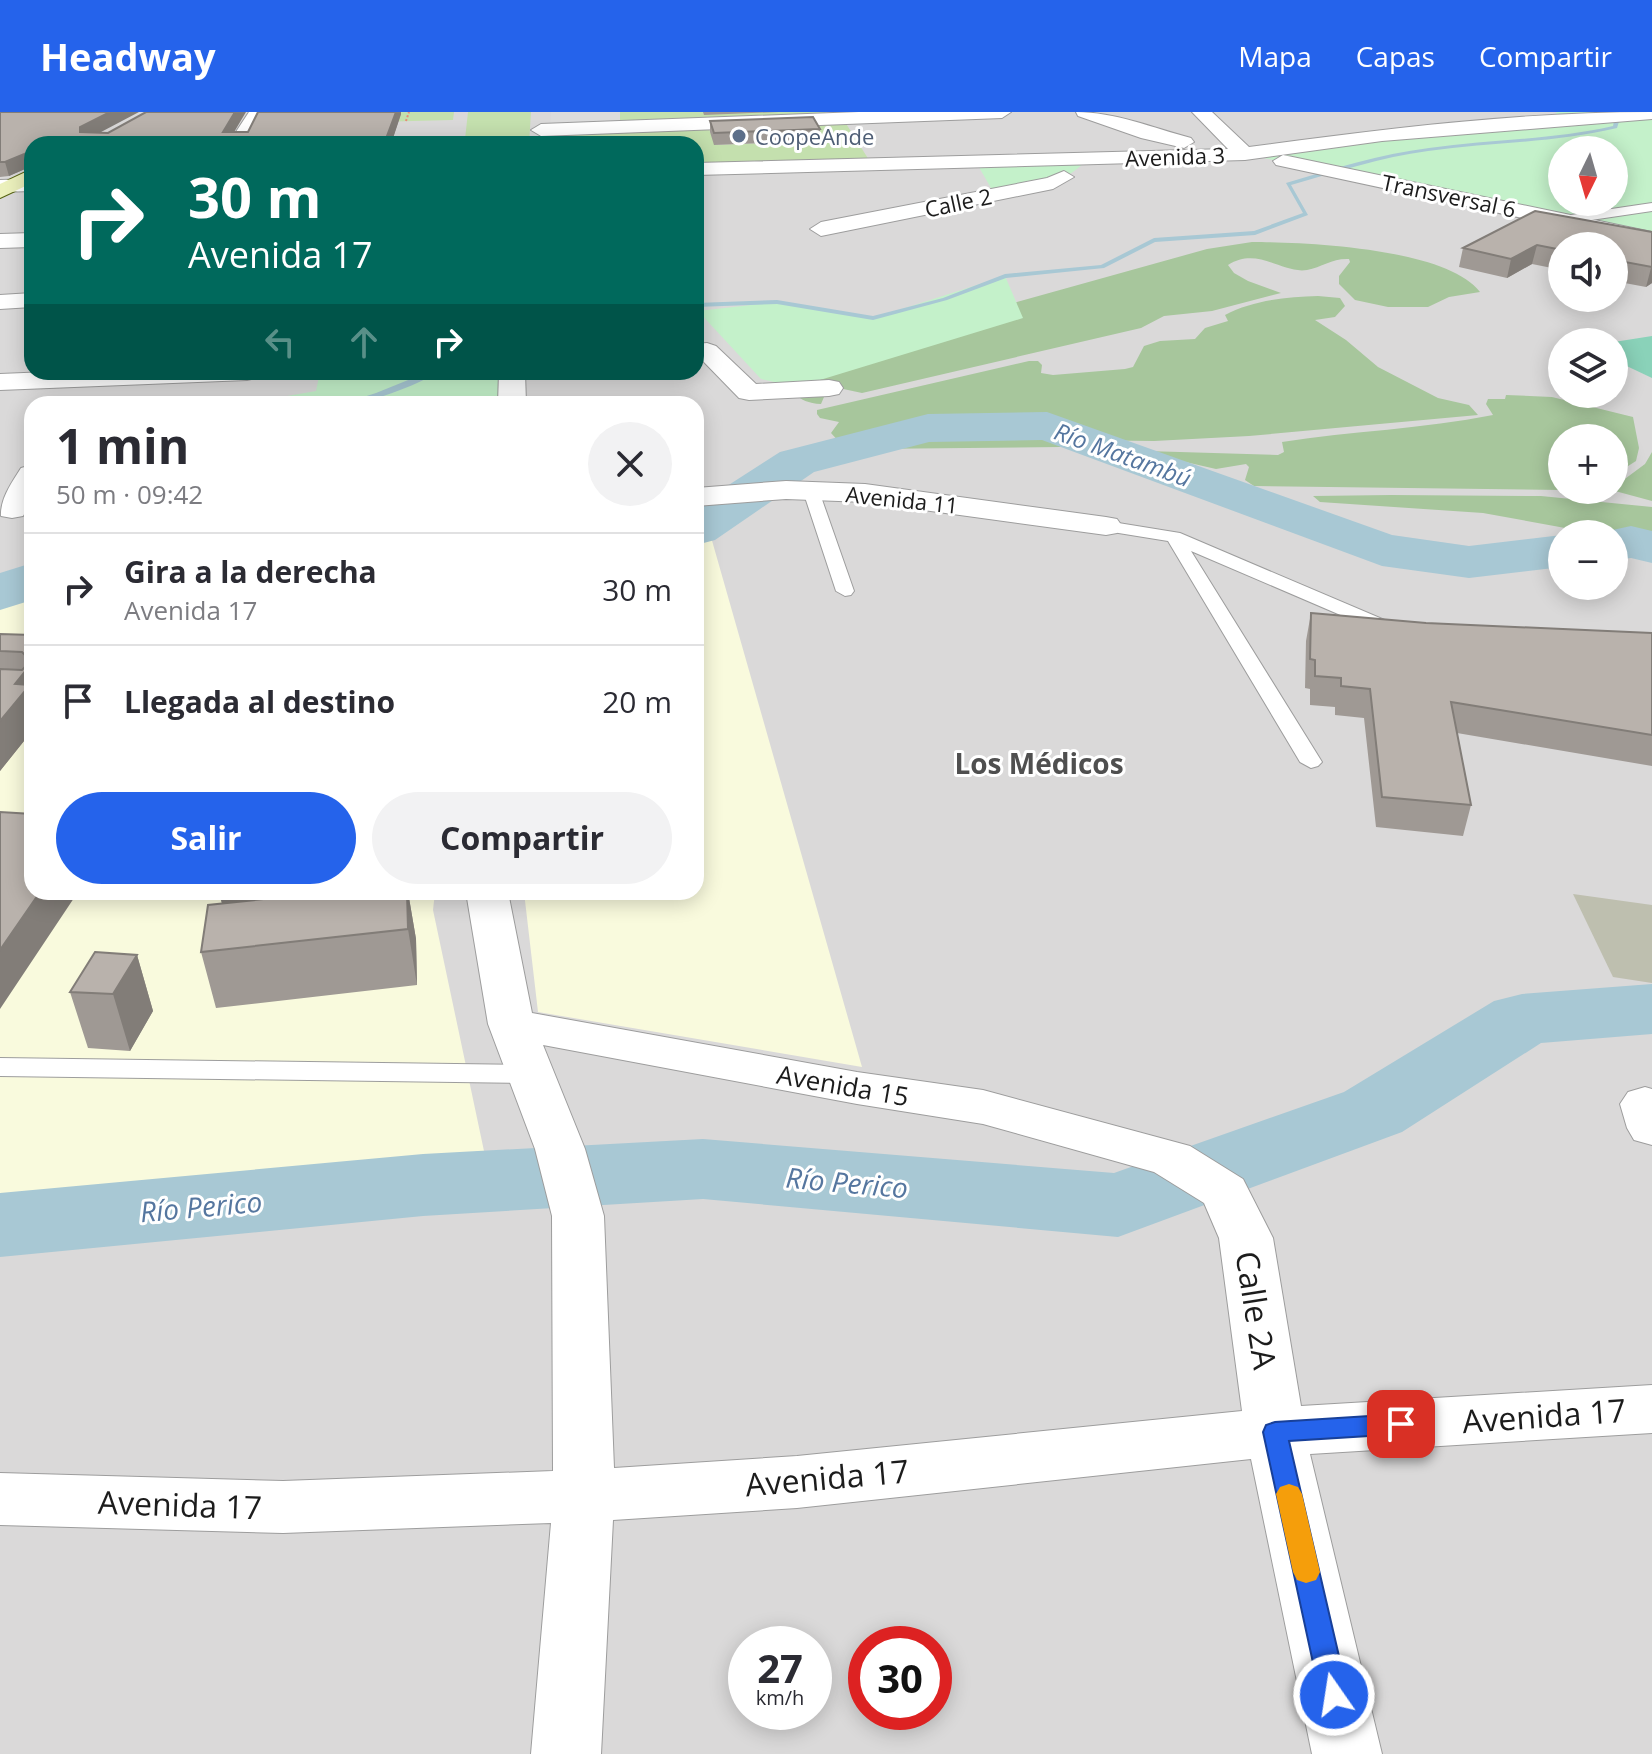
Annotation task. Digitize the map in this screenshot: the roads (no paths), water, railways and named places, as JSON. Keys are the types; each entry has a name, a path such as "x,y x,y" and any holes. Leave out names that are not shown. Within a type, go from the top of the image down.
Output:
{"street":[{"path":"243,136 258,112"},
{"path":"542,129 1002,112"},
{"path":"1085,112 1148,134 1245,154"},
{"path":"1201,112 1245,154"},
{"name":"Avenida 3","path":"704,169 1245,154 1554,116 1652,113"},
{"path":"1361,120 1382,135"},
{"name":"Transversal 6","path":"1245,154 1652,239"},
{"name":"Calle 2","path":"821,229 1053,183 1077,171 1088,158"},
{"path":"0,241 24,240"},
{"path":"0,302 24,300"},
{"path":"704,351 749,392 829,388"},
{"path":"0,382 27,380"},
{"path":"12,509 20,478"},
{"name":"Avenida 11","path":"711,496 798,491 865,493 1106,526"},
{"path":"488,900 511,1024 560,1149 578,1216 584,1496 566,1754"},
{"name":"Avenida 15","path":"511,1024 842,1085 983,1107 1172,1159 1225,1192"},
{"name":"Calle 2A","path":"1225,1192 1246,1238 1275,1432"},
{"name":"Avenida 17","path":"0,1499 283,1507 584,1496 812,1480 1275,1432 1652,1409"},
{"path":"1275,1432 1347,1754"}],"lane":[{"path":"1564,220 1652,207"},
{"path":"798,491 845,591"},
{"path":"1106,526 1174,537 1415,639"},
{"path":"1174,537 1311,762"},
{"path":"0,1067 529,1074"}],"waterway":[{"path":"704,305 777,302 873,318 945,299 1005,276 1102,267 1154,240 1255,233 1306,214 1288,184 1413,152 1546,139 1615,127 1619,112"},
{"path":"375,396 415,380"},
{"name":"Río Matambú","path":"704,524 797,462 928,428 1047,426 1382,550 1469,562 1548,553"},
{"name":"Río Matambú","path":"1628,542 1652,547"},
{"name":"Río Matambú","path":"0,593 24,583"},
{"name":"Río Perico","path":"0,1225 423,1185 703,1169 1118,1205 1373,1112 1522,1019 1652,1009"}],"place":[{"name":"CoopeAnde","path":"739,136"}],"district":[{"name":"Los Médicos","path":"1039,763"}]}
